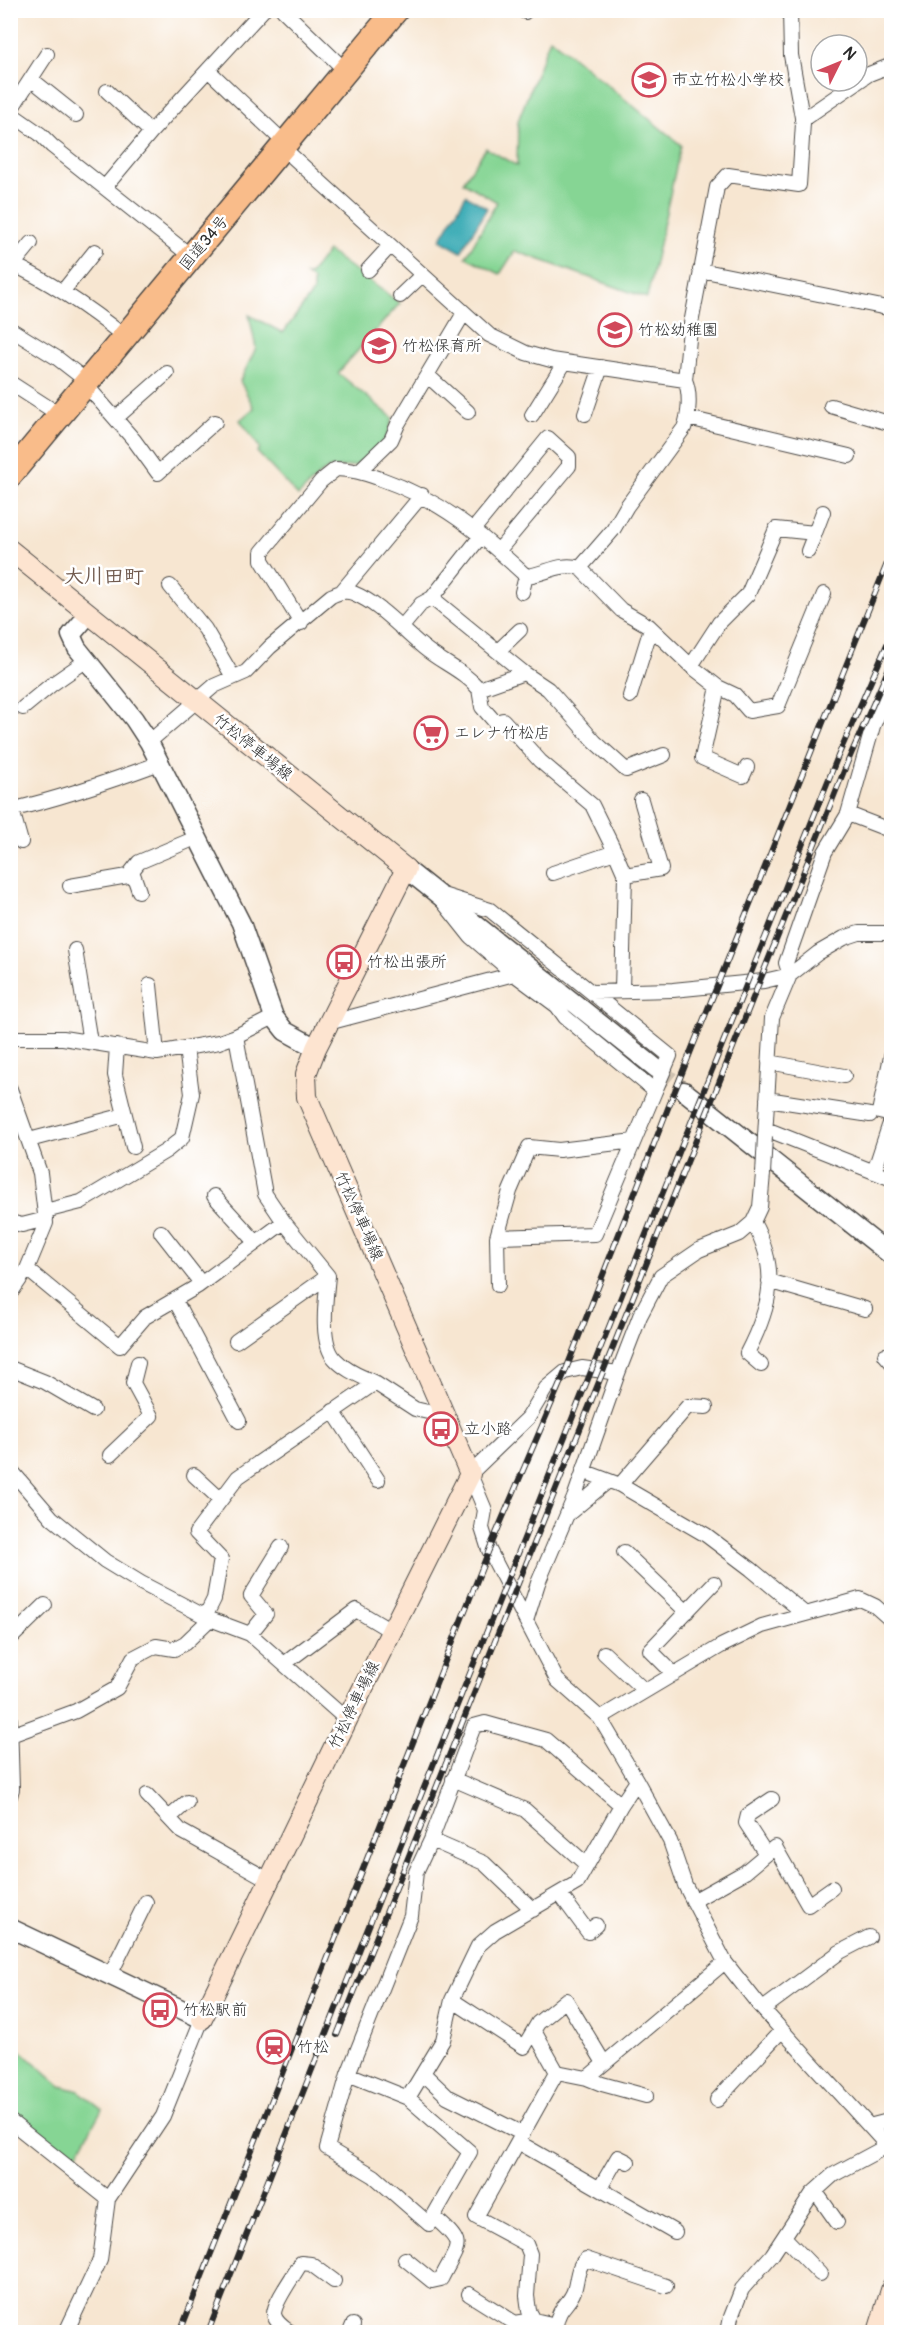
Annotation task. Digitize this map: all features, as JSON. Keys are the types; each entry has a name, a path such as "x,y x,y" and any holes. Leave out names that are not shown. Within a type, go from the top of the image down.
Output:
{"highway":[{"name":"国道34号","path":"10,475 396,10"}],"main road":[{"name":"竹松停車場線","path":"10,550 406,869 316,1048 306,1074 307,1097 470,1474 347,1719 202,2019"},
{"path":"878,2332 891,2287"}],"street":[{"path":"105,187 151,132 262,10"},
{"path":"283,10 346,71"},
{"path":"580,568 613,530 627,506 684,428 688,418 688,387 685,380 690,330 717,187 728,175 799,185 802,120 791,56 790,10"},
{"path":"47,54 10,112 192,257"},
{"path":"802,120 869,74 891,65"},
{"path":"208,70 284,146 390,246 489,335 526,353 564,362 685,380"},
{"path":"31,80 76,115"},
{"path":"107,91 151,132"},
{"path":"31,243 12,264 63,291 125,338"},
{"path":"368,270 390,246"},
{"path":"63,291 95,251"},
{"path":"700,270 891,309"},
{"path":"400,296 422,275"},
{"path":"359,471 391,440 398,424 464,313"},
{"path":"10,329 57,358 87,383 158,473 215,422"},
{"path":"532,415 564,362"},
{"path":"585,414 601,367"},
{"path":"116,418 167,373"},
{"path":"427,375 468,412"},
{"path":"12,384 60,415"},
{"path":"831,406 891,424"},
{"path":"688,418 849,456"},
{"path":"401,628 421,604 432,598 548,438 569,457 569,466 499,550"},
{"path":"301,623 262,560 262,552 327,474 336,469 359,471 410,489 444,507 499,550 526,576 538,575 567,564 580,568 621,610 651,628 691,666 718,687 735,696 749,711 778,706 824,594"},
{"path":"149,742 214,686 246,672 270,647 331,596 342,591 422,495"},
{"path":"808,551 823,512"},
{"path":"691,666 719,622 748,594 776,529 815,533"},
{"path":"522,592 526,576"},
{"path":"170,586 205,629 233,677"},
{"path":"342,591 352,592 377,608 425,649 468,676 479,689 482,707 495,722 503,720 540,761 592,804 625,875 622,990"},
{"path":"432,598 524,673 548,688 595,742 626,770 664,755"},
{"path":"88,614 71,635 149,742 242,923 274,1017 285,1031 316,1048"},
{"path":"630,696 651,628"},
{"path":"498,651 520,630"},
{"path":"23,708 87,660"},
{"path":"479,689 524,673"},
{"path":"526,1621 538,1583 567,1515 640,1316 661,1276 699,1250 739,1234 753,1222 760,1207 772,1018 790,975 786,963 825,852 848,814 873,726 891,683"},
{"path":"718,687 702,758 743,776 747,767"},
{"path":"21,842 11,810 48,802 160,763"},
{"path":"625,875 661,869 641,800"},
{"path":"848,814 891,831"},
{"path":"70,886 128,876 139,862 198,837"},
{"path":"553,873 615,852"},
{"path":"406,869 657,1069"},
{"path":"132,871 139,891"},
{"path":"436,893 471,937 514,974 557,1006 565,1017 655,1091"},
{"path":"436,893 490,910 670,1056 594,1234 497,1237"},
{"path":"592,992 673,990 764,981 790,975 818,953 844,938 859,933 891,933"},
{"path":"75,950 90,1042"},
{"path":"328,1023 514,974"},
{"path":"150,986 157,1053"},
{"path":"10,1038 63,1038 157,1053 219,1042 274,1017"},
{"path":"236,1036 265,1194 284,1222 328,1276 326,1337 333,1357 347,1370 375,1383 415,1409 445,1416"},
{"path":"117,1046 115,1075 133,1147"},
{"path":"10,1222 22,1225 81,1202 166,1151 182,1138 192,1094 186,1048"},
{"path":"874,1172 891,1116 879,1112 891,1052"},
{"path":"769,1062 844,1076"},
{"path":"10,1089 40,1173 46,1223 27,1269 10,1294"},
{"path":"684,1091 891,1256"},
{"path":"767,1100 870,1115"},
{"path":"28,1140 125,1115"},
{"path":"765,1132 891,1179"},
{"path":"498,1285 497,1237 510,1191 529,1147 559,1150 634,1141"},
{"path":"214,1196 255,1241"},
{"path":"120,1346 145,1317 201,1283 255,1241 284,1222"},
{"path":"753,1222 763,1241 768,1263 768,1305 747,1353 761,1365"},
{"path":"162,1233 201,1283"},
{"path":"27,1269 140,1365 133,1383 151,1416 110,1455"},
{"path":"236,1341 328,1276"},
{"path":"769,1281 865,1309"},
{"path":"175,1300 239,1421"},
{"path":"10,1368 45,1382 93,1410"},
{"path":"618,1373 582,1368 566,1372 546,1388 528,1418 470,1474 484,1510 482,1528 489,1550 557,1680 600,1718 637,1781 670,1841 685,1885 725,1962 763,2009 889,2149 833,2175 815,2191 772,2255 742,2289 728,2332"},
{"path":"11,1735 76,1711 117,1688 133,1658 156,1646 174,1649 185,1643 208,1618 214,1599 221,1558 196,1533 220,1499 238,1477 375,1383"},
{"path":"567,1515 614,1483 688,1406 706,1407"},
{"path":"333,1411 378,1480"},
{"path":"10,1468 52,1518 105,1561 141,1583 208,1618 250,1634 347,1719"},
{"path":"583,1471 614,1483 706,1535 805,1614"},
{"path":"194,1475 220,1499"},
{"path":"250,1634 267,1614 251,1596 281,1547"},
{"path":"624,1552 687,1612"},
{"path":"674,1674 650,1650 714,1583"},
{"path":"600,1718 721,1646 762,1626 860,1599 875,1606 891,1621"},
{"path":"10,1639 45,1605"},
{"path":"284,1664 356,1610 391,1631"},
{"path":"604,1653 645,1691"},
{"path":"10,1720 12,1789 10,1797"},
{"path":"348,2074 408,2098 470,2152 429,2224 374,2176 327,2148 348,2074 411,1916 416,1872 474,1726 485,1724 546,1740 621,1805"},
{"path":"453,1779 525,1810 587,1865"},
{"path":"408,2098 443,2040 452,2000 478,1946 495,1931 577,1883 637,1781"},
{"path":"147,1795 181,1831 269,1880"},
{"path":"766,1854 746,1823 748,1815 772,1799"},
{"path":"169,1818 187,1802"},
{"path":"430,1840 484,1863 533,1910"},
{"path":"693,1901 745,1872 775,1847 808,1905 832,1888"},
{"path":"560,1894 588,1932"},
{"path":"110,1975 146,1902"},
{"path":"10,1928 202,2019 163,2116 108,2199 100,2260 66,2332"},
{"path":"763,2009 840,1952 869,1937"},
{"path":"587,2078 725,1962"},
{"path":"452,2000 524,2048 538,2023 566,2000 604,2063"},
{"path":"717,2100 782,2030"},
{"path":"534,2031 557,2072 587,2078 646,2096"},
{"path":"534,2320 527,2296 530,2254 525,2244 476,2217 557,2072"},
{"path":"423,2073 447,2096 521,2138 675,2232"},
{"path":"869,2126 891,2120"},
{"path":"10,2121 108,2199"},
{"path":"600,2188 618,2157 628,2162"},
{"path":"815,2191 837,2222"},
{"path":"405,2259 432,2281 441,2279 458,2244 456,2236 434,2217"},
{"path":"784,2237 820,2274"},
{"path":"469,2294 515,2323 534,2320 556,2329 558,2313 574,2293 579,2265 586,2259 666,2286"},
{"path":"290,2332 277,2321 274,2314 301,2263 311,2264 334,2281"}],"green space":[{"path":"550,38 681,145 647,298 515,251 500,274 466,257 497,202 463,182 486,148 517,166 518,121"},
{"path":"328,251 400,303 338,373 393,418 386,440 355,466 330,468 320,474 298,496 257,452 260,448 240,420 254,408 240,381 256,348 249,315 283,333 313,292 313,280 306,275 309,275"},
{"path":"10,2041 61,2086 79,2091 102,2109 72,2163 11,2116"}],"water":[{"path":"466,195 487,208 461,252 440,240"}],"tunnel":[{"path":"657,1069 684,1091"}],"railway":[{"path":"180,2332 489,1550 565,1372 670,1103 892,551"},
{"path":"208,2332 838,756 892,633"},
{"path":"337,2035 848,761 892,661"}],"place":[{"name":"市立竹松小学校","path":"649,80"},
{"name":"竹松幼稚園","path":"615,330"},
{"name":"竹松保育所","path":"379,346"},
{"name":"エレナ竹松店","path":"431,733"},
{"name":"竹松出張所","path":"344,962"},
{"name":"立小路","path":"441,1429"},
{"name":"竹松駅前","path":"160,2010"},
{"name":"竹松","path":"274,2047"}],"district":[{"name":"大川田町","path":"104,576"}]}
